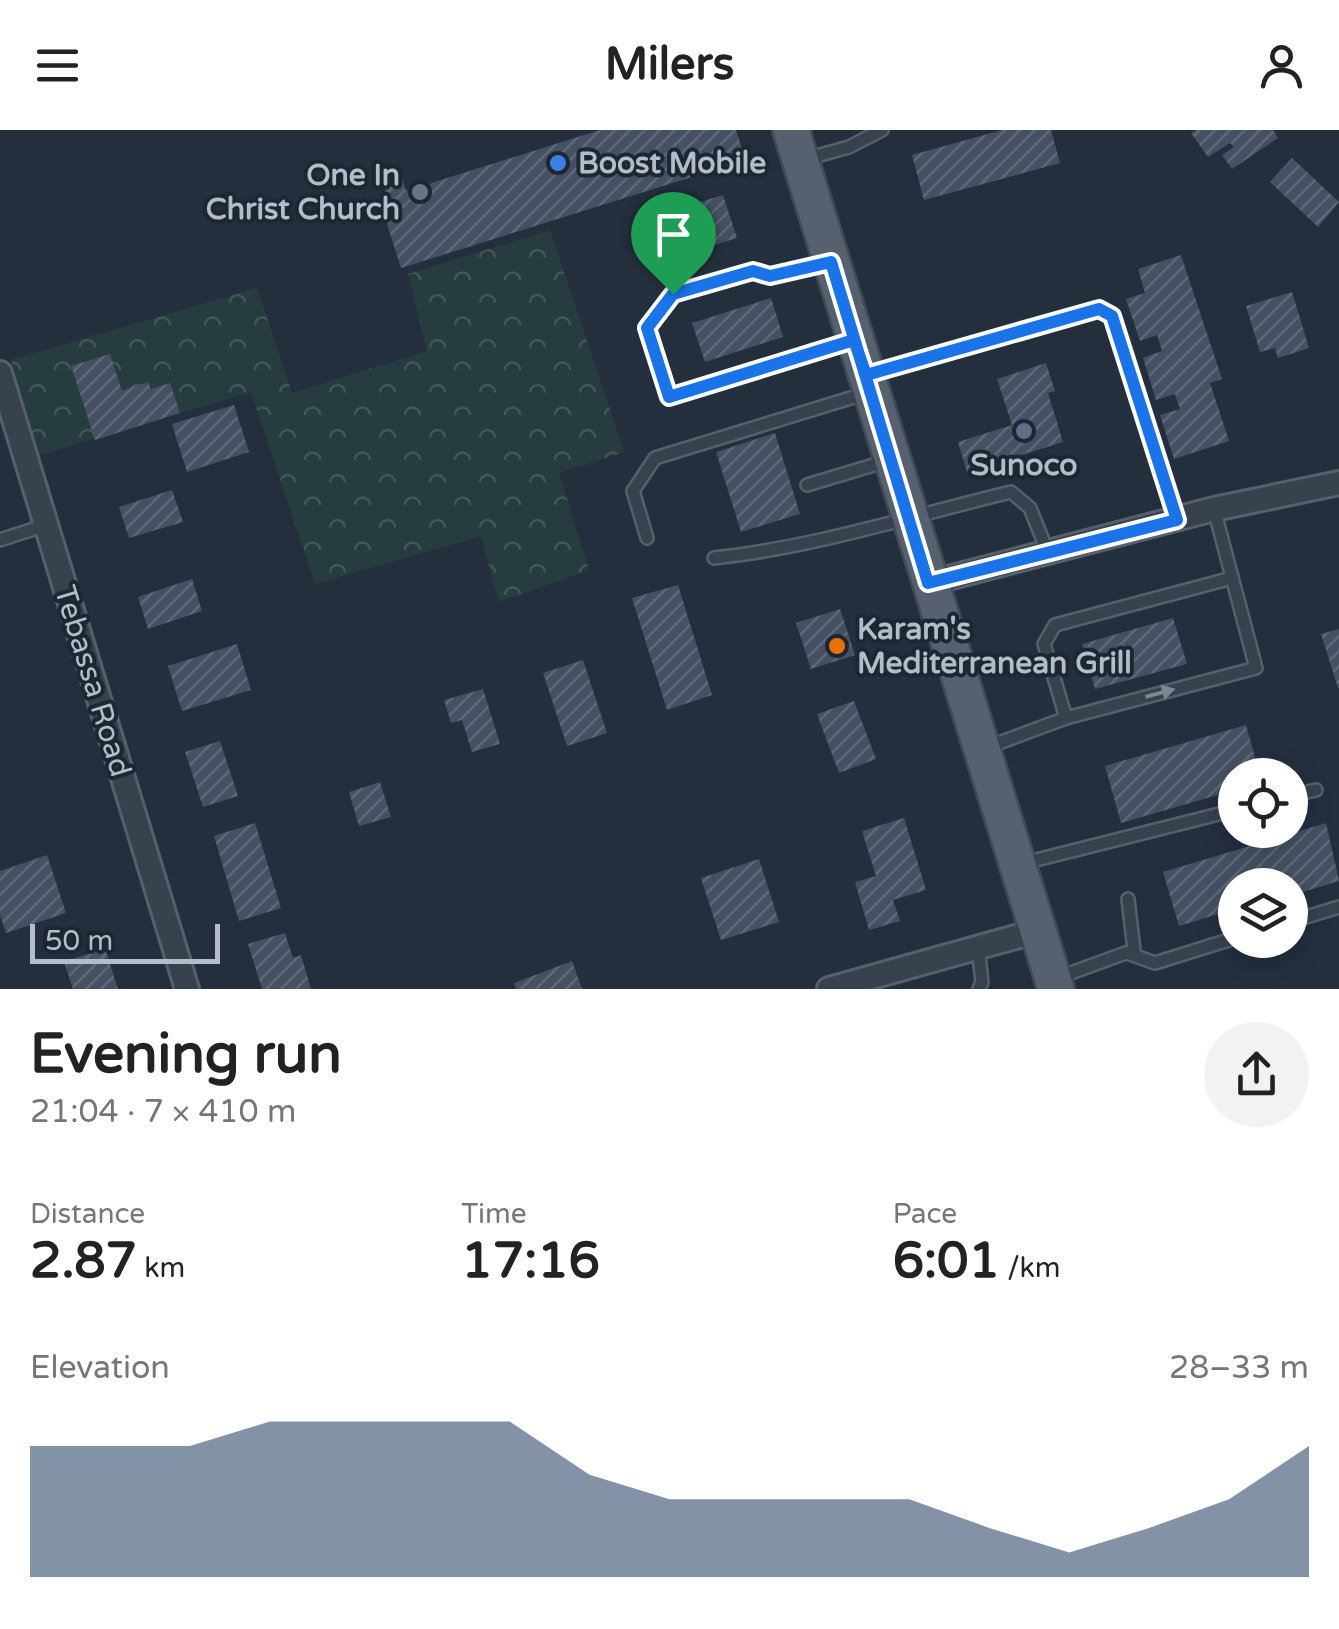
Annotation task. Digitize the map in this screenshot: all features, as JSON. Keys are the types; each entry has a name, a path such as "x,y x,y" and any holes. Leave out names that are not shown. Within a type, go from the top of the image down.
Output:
{"main road":[{"path":"795,145 1054,984"}],"street":[{"name":"Tebassa Road","path":"0,374 186,989"},
{"path":"928,583 1214,509 1339,483"},
{"path":"829,989 1036,931"}],"lane":[{"path":"844,130 849,147"},
{"path":"795,145 849,147 882,130"},
{"path":"831,262 770,276 753,271 673,294 647,328 669,397 854,340"},
{"path":"647,538 633,491 655,458 868,383 1099,309 1112,316 1177,520"},
{"path":"807,485 891,460"},
{"path":"714,558 856,536 908,517 1011,492 1030,508 1048,554"},
{"path":"980,750 1066,718 1256,668 1214,509"},
{"path":"0,540 46,525"},
{"path":"1066,718 1044,644 1055,625 1232,578"},
{"path":"1308,792 1316,790"},
{"path":"1015,866 1218,814"},
{"path":"1054,984 1130,954 1136,944 1128,899"},
{"path":"1308,916 1339,906"},
{"path":"1130,954 1155,963 1218,943"},
{"path":"978,947 982,982 979,989"}],"green space":[{"path":"550,230 624,452 559,473 589,570 499,602 481,536 315,584 251,392 37,456 11,360 257,288 292,393 427,351 408,274"}],"building":[{"path":"600,130 736,130 746,160 401,268 379,199 391,183 403,180 406,191"},
{"path":"1002,130 1051,130 1060,163 924,200 912,155"},
{"path":"1273,130 1278,138 1232,169 1222,155 1234,147 1230,143 1208,157 1191,133"},
{"path":"1292,158 1339,202 1318,227 1270,182"},
{"path":"723,195 737,238 661,262 647,218"},
{"path":"1181,255 1222,379 1210,383 1229,441 1174,459 1160,415 1180,409 1175,394 1156,400 1143,358 1162,351 1157,335 1140,341 1126,299 1145,293 1138,269"},
{"path":"1292,292 1309,348 1278,358 1275,348 1260,352 1246,306"},
{"path":"771,298 783,337 705,362 692,323"},
{"path":"110,354 122,391 148,382 151,389 170,383 180,413 95,440 71,366"},
{"path":"1046,363 1055,391 1048,393 1063,442 967,472 958,442 1012,425 997,379"},
{"path":"234,405 249,452 187,472 172,424"},
{"path":"775,433 800,514 741,532 716,452"},
{"path":"172,490 183,522 129,538 119,507"},
{"path":"192,579 202,611 148,629 138,597"},
{"path":"678,585 712,695 667,710 632,598"},
{"path":"840,609 855,655 811,669 796,623"},
{"path":"1173,618 1187,664 1095,689 1082,644"},
{"path":"1339,629 1339,688 1338,688 1321,634"},
{"path":"237,644 251,690 182,711 168,666"},
{"path":"583,660 607,733 567,746 543,673"},
{"path":"483,689 500,744 472,752 462,720 451,723 444,700"},
{"path":"854,701 876,759 839,773 817,714"},
{"path":"1246,725 1255,758 1218,758 1218,795 1121,823 1105,766"},
{"path":"220,741 238,796 203,807 185,752"},
{"path":"380,782 391,817 359,826 349,792"},
{"path":"904,818 926,890 893,900 900,921 869,930 855,882 876,876 862,831"},
{"path":"255,823 281,908 239,921 214,836"},
{"path":"1326,823 1339,881 1308,890 1308,868 1218,868 1218,914 1179,926 1163,872 1243,848 1308,848 1308,828"},
{"path":"47,855 66,913 6,933 0,914 0,871"},
{"path":"759,859 779,922 721,940 701,878"},
{"path":"285,933 293,958 301,955 311,989 262,989 248,944"},
{"path":"105,948 118,989 73,989 64,962"},
{"path":"572,961 582,989 516,989 514,983"}],"place":[{"name":"Boost Mobile","path":"558,163"},
{"name":"One In Christ Church","path":"420,192"},
{"name":"Sunoco","path":"1024,431"},
{"name":"Karam's Mediterranean Grill","path":"837,646"}],"route":[{"path":"673,294 647,328 669,397 854,340 866,375 1099,309 1112,316 1177,520 928,583 866,375 831,262 770,276 753,271 673,294"}]}
